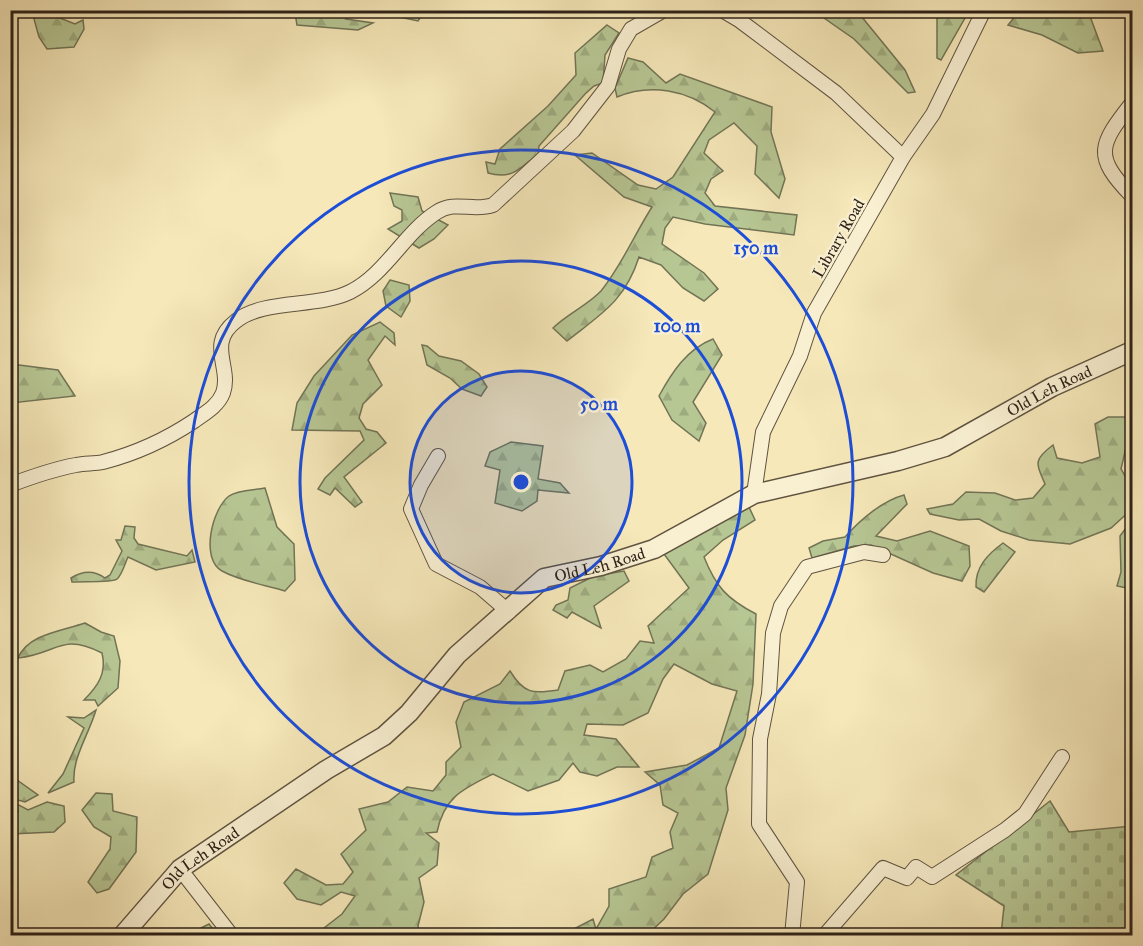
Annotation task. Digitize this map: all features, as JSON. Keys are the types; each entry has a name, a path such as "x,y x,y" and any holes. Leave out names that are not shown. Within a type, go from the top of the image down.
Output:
{"street":[{"path":"10,485 77,464 120,457 167,437 214,406 223,392 220,346 224,334 236,320 258,311 309,304 350,292 377,272 414,231 438,211 454,205 479,210 494,205 580,122 608,86 619,48 631,29 664,10"},
{"path":"722,10 739,20 836,93 903,157"},
{"name":"Library Road","path":"754,494 763,432 800,356 814,313 903,157 933,114 984,10"},
{"path":"1132,103 1107,139 1104,155 1111,174 1132,196"},
{"name":"Old Leh Road","path":"122,936 180,869 326,770 384,736 409,713 458,655 509,612 544,578 601,566 654,549 754,494 898,461 945,447 1052,387 1132,351"},
{"path":"438,456 421,485 411,509 421,532 436,564 480,587 509,612"},
{"path":"792,936 797,882 759,824 760,739 769,694 774,633 781,606 807,567 864,552 884,555"},
{"path":"824,936 883,868 907,878 916,867 932,877 1005,830 1025,814 1062,757"},
{"path":"180,869 232,936"}],"green space":[{"path":"310,10 357,11 346,19 373,23 358,30 297,25 295,13"},
{"path":"425,10 418,21 371,11"},
{"path":"1067,10 1088,11 1103,51 1078,53 1042,35 1008,25 1016,15 1060,15"},
{"path":"42,11 75,24 83,20 84,29 74,47 47,49 39,37 34,19"},
{"path":"814,11 857,11 905,70 915,92 908,93 854,39"},
{"path":"952,11 969,11 941,60 937,58 937,18 948,16"},
{"path":"607,25 619,33 605,55 603,83 594,86 585,94 539,146 538,154 521,168 504,175 488,173 486,162 495,164 500,149 548,106 576,75 575,53"},
{"path":"628,58 643,62 666,83 680,74 772,107 771,132 785,179 779,198 755,174 757,146 734,123 709,140 704,153 723,171 711,179 705,193 715,206 797,215 794,235 705,224 673,217 665,228 662,244 704,273 718,289 704,301 683,288 661,265 639,257 627,285 619,296 601,314 567,341 553,328 601,291 652,207 624,197 575,155 592,153 638,185 656,189 673,177 715,112 693,98 668,91 642,90 617,97 615,88"},
{"path":"390,193 418,197 422,211 448,225 434,239 419,248 388,229 402,221 402,210 394,206"},
{"path":"390,280 409,285 410,301 401,317 386,306 383,291"},
{"path":"380,322 394,333 395,345 385,336 368,360 382,385 363,404 359,418 366,429 377,432 386,443 344,477 362,502 355,507 335,488 330,495 318,489 325,478 364,440 360,431 292,430 297,403 314,376 352,335"},
{"path":"713,339 722,355 693,402 706,423 699,441 672,420 659,396 681,362 695,349"},
{"path":"422,345 427,346 439,356 461,361 479,374 487,387 481,396 462,389 450,378 427,365"},
{"path":"11,364 58,370 75,396 11,403"},
{"path":"1108,417 1128,417 1128,439 1121,469 1132,488 1132,509 1111,528 1070,544 1029,540 1001,531 979,519 959,520 930,514 927,509 953,504 966,492 995,493 1015,500 1033,498 1045,484 1038,466 1042,454 1053,445 1057,458 1082,463 1100,457 1095,424"},
{"path":"511,442 543,446 538,479 560,483 569,493 538,490 537,501 522,511 495,503 500,470 485,466 490,452"},
{"path":"265,488 277,527 294,544 295,580 285,591 222,571 215,565 211,556 211,534 223,502 237,492"},
{"path":"904,495 907,504 876,536 897,541 930,531 969,546 970,566 962,581 933,573 871,545 854,546 812,558 809,548 823,541 845,537 872,512"},
{"path":"749,507 755,520 723,540 704,557 713,576 724,591 737,603 756,614 753,684 745,735 726,788 728,810 708,874 683,894 664,919 648,934 640,936 573,935 572,930 593,919 596,929 609,906 609,889 646,877 652,857 673,848 670,832 678,813 663,805 660,785 645,772 687,765 719,748 737,691 712,684 674,664 663,679 648,713 623,725 587,724 584,735 616,739 639,767 617,767 597,776 580,772 573,763 559,780 528,791 493,774 473,784 450,802 444,810 437,832 426,833 439,843 437,865 419,878 424,902 418,926 420,935 315,935 342,914 355,896 341,892 321,905 297,899 284,883 296,869 326,885 343,884 353,872 341,854 366,830 359,809 388,802 407,787 433,791 446,775 446,762 461,747 456,722 464,702 500,684 510,671 520,684 530,691 558,690 565,671 590,665 603,672 626,659 640,641 654,643 648,626 689,588 664,554"},
{"path":"1132,520 1132,589 1117,586 1121,572 1120,536"},
{"path":"125,526 135,527 134,538 138,544 187,556 192,550 195,562 156,570 128,557 117,579 72,582 71,578 84,573 97,574 105,578 110,575 122,551 116,540 121,540"},
{"path":"1003,543 1015,552 984,592 976,587 980,567 988,556"},
{"path":"624,571 629,581 594,606 601,628 572,612 567,618 553,610 556,605 568,600 570,588 594,576"},
{"path":"85,623 114,636 120,661 118,688 98,706 95,700 84,700 100,679 103,667 102,653 77,644 68,644 18,658 29,644 38,638"},
{"path":"96,710 78,755 74,782 48,793 63,774 84,728 68,717 84,718"},
{"path":"10,775 38,795 25,802 14,799"},
{"path":"96,793 112,794 113,811 137,817 136,852 109,889 97,893 88,882 110,849 111,837 94,827 82,810"},
{"path":"1050,801 1069,832 1132,826 1132,935 1001,935 1004,906 956,875"},
{"path":"47,802 64,806 65,822 54,832 11,834 11,815 18,812 17,804 28,810"},
{"path":"209,924 218,935 187,935"}]}
